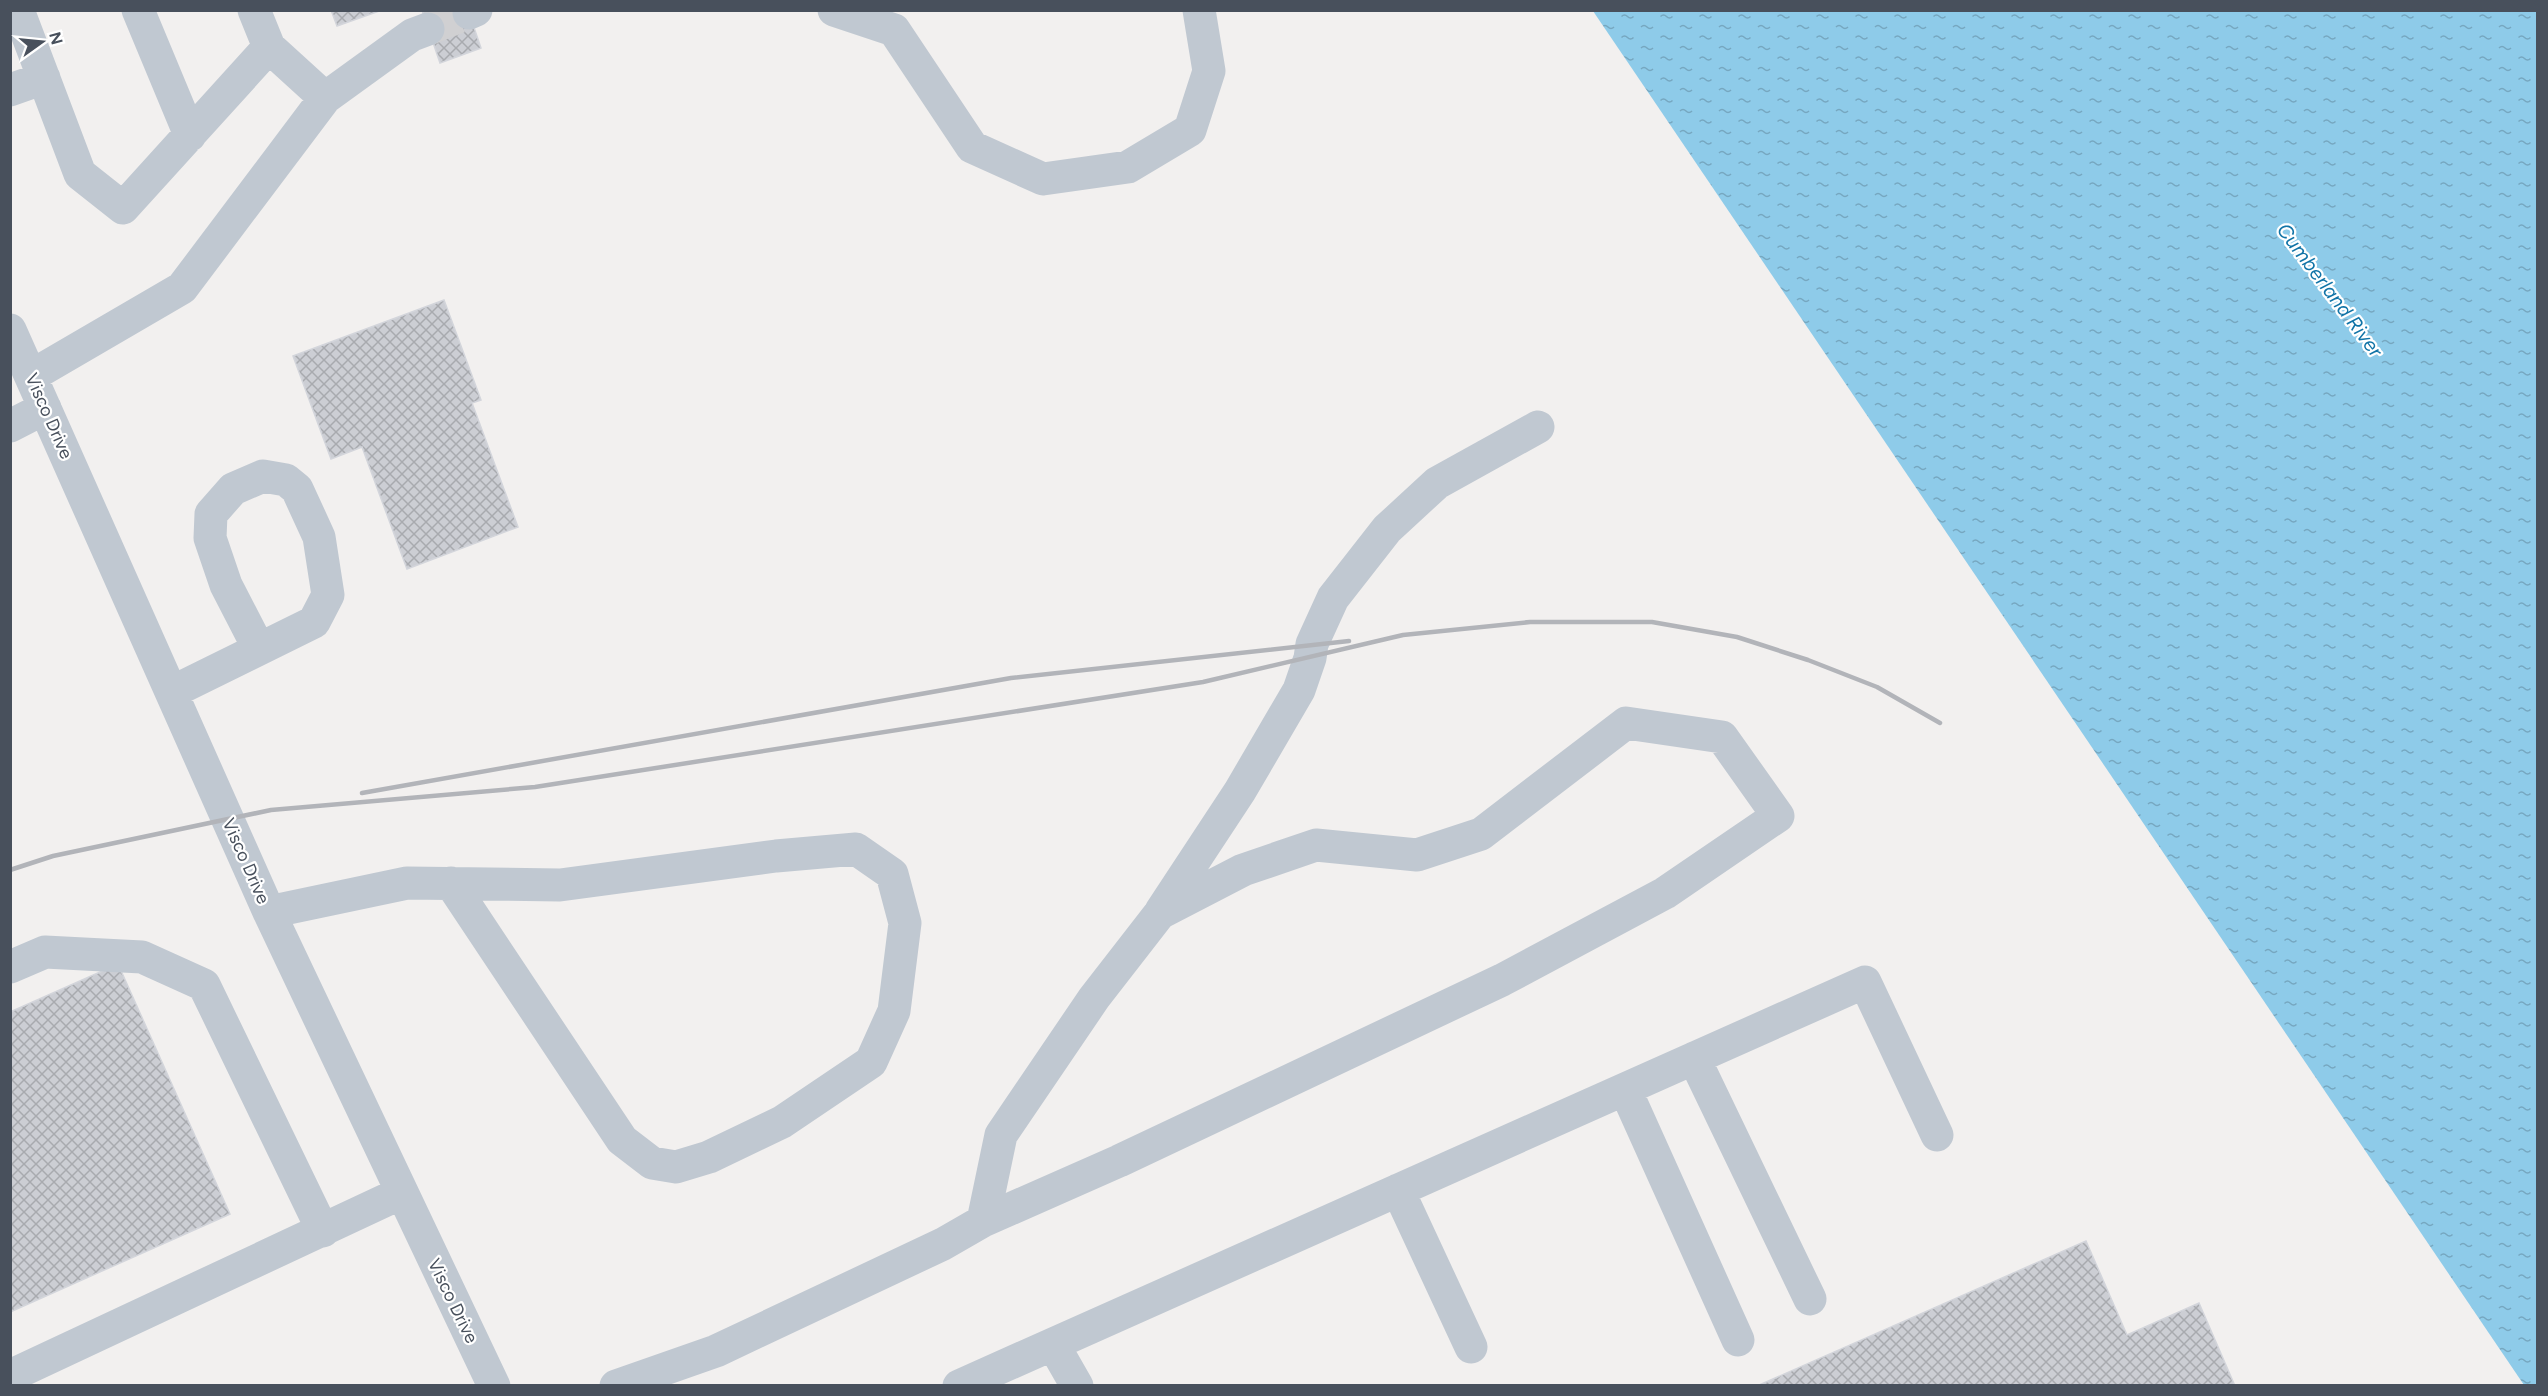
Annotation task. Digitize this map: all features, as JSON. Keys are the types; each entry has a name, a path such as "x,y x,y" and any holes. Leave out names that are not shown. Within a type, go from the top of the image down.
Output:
{"street":[{"path":"18,10 80,174 123,208 269,47"},
{"path":"138,10 190,135"},
{"path":"254,10 269,47 326,98"},
{"path":"834,10 894,30 972,147 1043,179 1128,167 1190,130 1209,70 1199,10"},
{"path":"31,376 182,288 326,98 412,35 428,29"},
{"path":"10,90 44,78"},
{"name":"Visco Drive","path":"10,330 269,912 494,1386"},
{"path":"10,426 45,408"},
{"path":"983,1221 1001,1135 1094,998 1160,913 1240,791 1299,690 1310,658 1312,644 1333,598 1387,529 1437,483 1538,427"},
{"path":"172,692 314,622 328,595 319,537 297,489 286,480 263,476 233,489 212,514 210,538 226,585 259,649"},
{"path":"616,1386 716,1351 943,1244 983,1221 1119,1161 1502,980 1665,893 1778,816 1722,737 1626,723 1481,834 1417,855 1316,845 1243,870 1160,913"},
{"path":"269,912 407,882 560,885 776,855 856,849 892,874 905,923 894,1011 871,1062 782,1122 709,1157 676,1167 652,1163 622,1140 451,883"},
{"path":"10,967 45,952 142,957 204,985 322,1231"},
{"path":"959,1386 1865,982 1937,1135"},
{"path":"1694,1058 1810,1299"},
{"path":"1625,1089 1738,1340"},
{"path":"1398,1190 1472,1347"},
{"path":"10,1376 401,1193"},
{"path":"1053,1344 1077,1386"}],"water":[{"name":"Cumberland River","path":"1593,11 2537,11 2537,1385 2524,1385"}],"building":[{"path":"331,10 382,10 337,26"},
{"path":"422,10 468,10 481,48 440,63"},
{"path":"444,300 481,400 472,403 518,527 407,569 362,447 331,459 293,356"},
{"path":"118,964 230,1214 10,1312 10,1012"},
{"path":"2086,1241 2127,1335 2199,1303 2235,1386 1757,1386"}],"tunnel":[{"path":"428,29 469,13"}],"railway":[{"path":"10,870 53,856 271,810 535,787 1203,682 1403,635 1530,622 1652,622 1737,637 1808,660 1877,687 1940,723"},
{"path":"362,793 1011,678 1349,641"}]}
